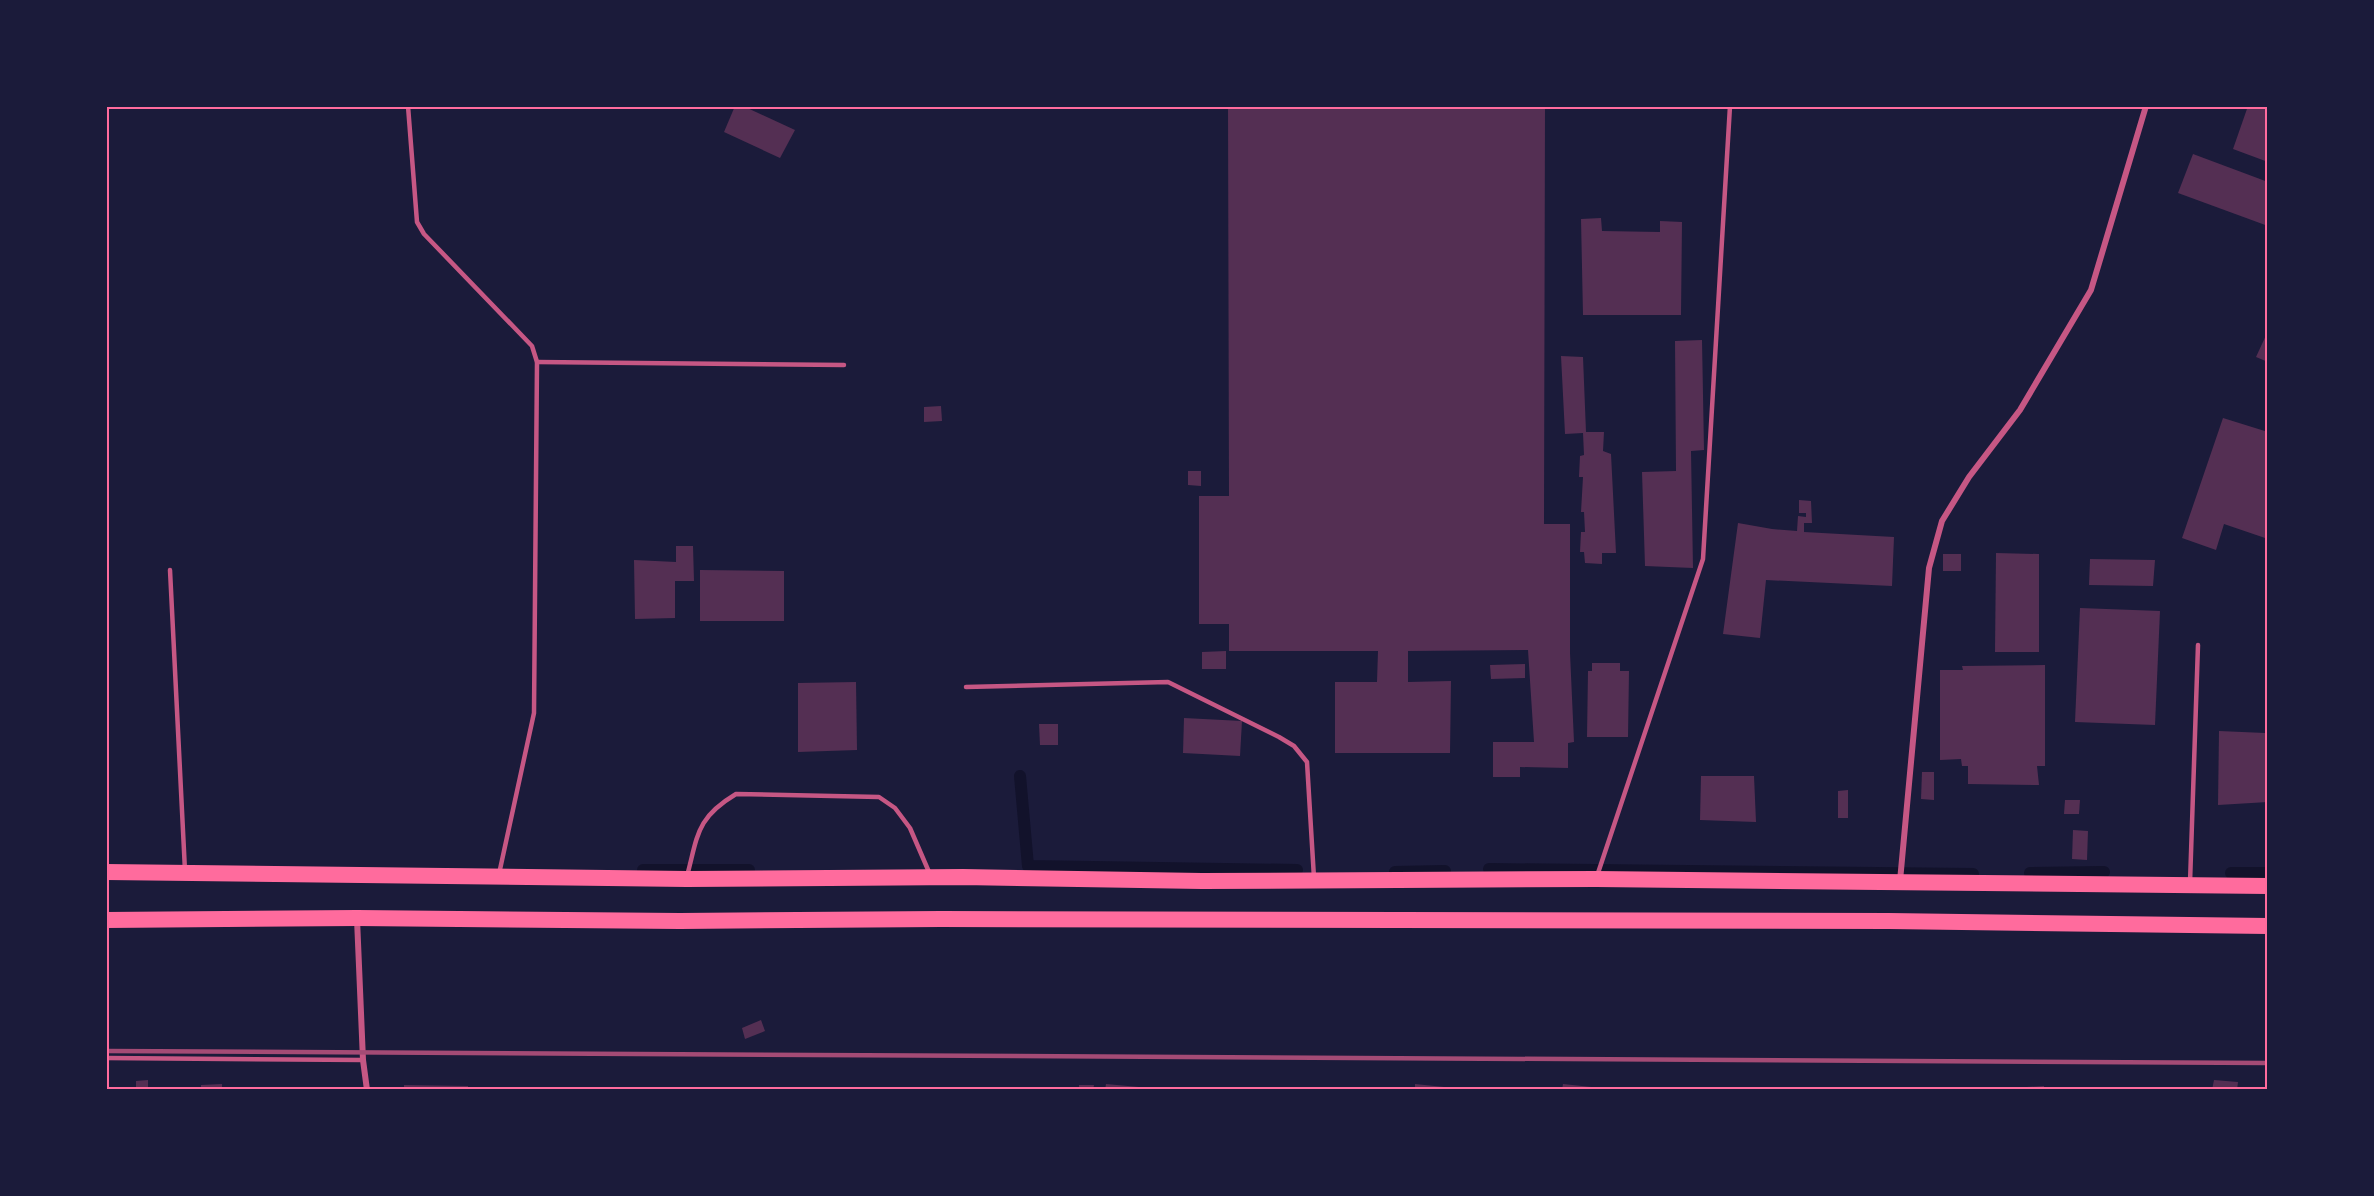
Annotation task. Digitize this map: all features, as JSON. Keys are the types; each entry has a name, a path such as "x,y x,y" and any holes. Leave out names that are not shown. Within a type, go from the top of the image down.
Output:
{"highway":[{"path":"106,872 687,879 1596,879 2268,886"},
{"path":"106,920 357,918 680,921 964,919 1889,921 2268,926"}],"street":[{"path":"1900,883 1929,568 1942,521 1969,477 2020,410 2091,290 2146,106"},
{"path":"357,918 363,1060 367,1089"}],"lane":[{"path":"408,106 417,222 424,234 532,346 537,363 534,713 499,877"},
{"path":"1596,879 1703,559 1730,106"},
{"path":"537,363 844,365"},
{"path":"170,570 185,873"},
{"path":"2190,886 2198,645"},
{"path":"966,687 1168,682 1280,737 1294,746 1307,762 1314,880"},
{"path":"687,879 700,826 718,805 736,794 879,797 896,808 910,828 932,878"},
{"path":"106,1058 363,1060"}],"building":[{"path":"735,106 743,106 795,130 780,158 724,132"},
{"path":"1228,106 1545,106 1544,524 1570,524 1570,653 1574,742 1568,743 1568,768 1520,767 1520,777 1493,777 1493,742 1534,742 1528,650 1408,651 1408,682 1451,681 1450,753 1335,753 1335,682 1377,682 1378,651 1229,651 1229,624 1199,624 1199,496 1229,496"},
{"path":"2248,106 2268,106 2268,162 2233,149"},
{"path":"2193,154 2268,182 2268,226 2178,193"},
{"path":"1601,218 1602,231 1660,232 1660,221 1682,222 1681,315 1583,315 1581,219"},
{"path":"2268,331 2268,362 2256,357"},
{"path":"1702,340 1704,450 1691,451 1693,568 1645,566 1642,472 1676,471 1675,341"},
{"path":"1561,356 1583,357 1586,432 1604,432 1603,451 1611,454 1616,553 1602,553 1602,564 1585,563 1584,552 1580,552 1581,532 1585,532 1584,512 1581,512 1583,477 1579,477 1580,456 1584,455 1583,433 1565,434"},
{"path":"941,406 942,421 924,422 924,407"},
{"path":"2223,418 2268,432 2268,539 2224,524 2216,550 2182,538"},
{"path":"1188,471 1201,471 1201,486 1188,485"},
{"path":"1799,500 1811,501 1812,523 1804,523 1804,532 1894,537 1892,586 1766,580 1760,638 1723,634 1738,523 1797,531 1798,516 1806,517 1806,513 1799,513"},
{"path":"676,546 693,546 694,581 675,581 675,618 635,619 634,560 676,562"},
{"path":"1996,553 2039,554 2039,652 1995,652"},
{"path":"1943,554 1961,554 1961,571 1943,571"},
{"path":"2090,559 2155,560 2153,586 2089,585"},
{"path":"700,570 784,571 784,621 700,621"},
{"path":"2080,608 2160,611 2155,725 2075,722"},
{"path":"1226,651 1226,669 1202,669 1202,652"},
{"path":"1592,663 1620,663 1620,671 1629,671 1628,737 1587,737 1588,671 1592,671"},
{"path":"1525,664 1525,678 1491,679 1490,665"},
{"path":"2045,665 2045,766 2037,766 2039,785 1968,784 1968,766 1962,766 1961,759 1940,760 1940,670 1963,670 1962,666"},
{"path":"856,682 857,750 798,752 798,683"},
{"path":"1184,718 1242,721 1240,756 1183,753"},
{"path":"1039,724 1058,724 1058,745 1040,745"},
{"path":"2219,731 2265,733 2268,802 2218,805"},
{"path":"1922,772 1934,772 1934,800 1921,799"},
{"path":"1701,776 1754,776 1756,822 1700,820"},
{"path":"1848,790 1848,818 1838,818 1838,791"},
{"path":"2065,800 2080,800 2079,814 2064,814"},
{"path":"2073,830 2088,831 2087,860 2072,859"},
{"path":"761,1020 765,1031 745,1039 742,1028"},
{"path":"148,1080 148,1090 136,1090 136,1081"},
{"path":"2214,1080 2238,1082 2237,1090 2212,1090"},
{"path":"222,1084 222,1090 201,1090 201,1085"},
{"path":"1106,1084 1150,1088 1150,1090 1105,1090"},
{"path":"1415,1084 1454,1088 1454,1090 1415,1090"},
{"path":"1563,1084 1601,1088 1601,1090 1562,1090"},
{"path":"404,1085 468,1086 468,1090 404,1090"},
{"path":"1079,1085 1094,1085 1093,1090 1079,1090"},
{"path":"2044,1086 2044,1090 2011,1090 2011,1088"},
{"path":"519,1087 519,1090 501,1090 501,1088"}],"waterway":[{"path":"1020,776 1028,866 1297,870"},
{"path":"1489,869 1973,874"},
{"path":"643,870 749,870"},
{"path":"1395,872 1445,871"},
{"path":"2030,873 2104,872"},
{"path":"2231,873 2268,873"}],"railway":[{"path":"106,1051 2268,1063"}]}
